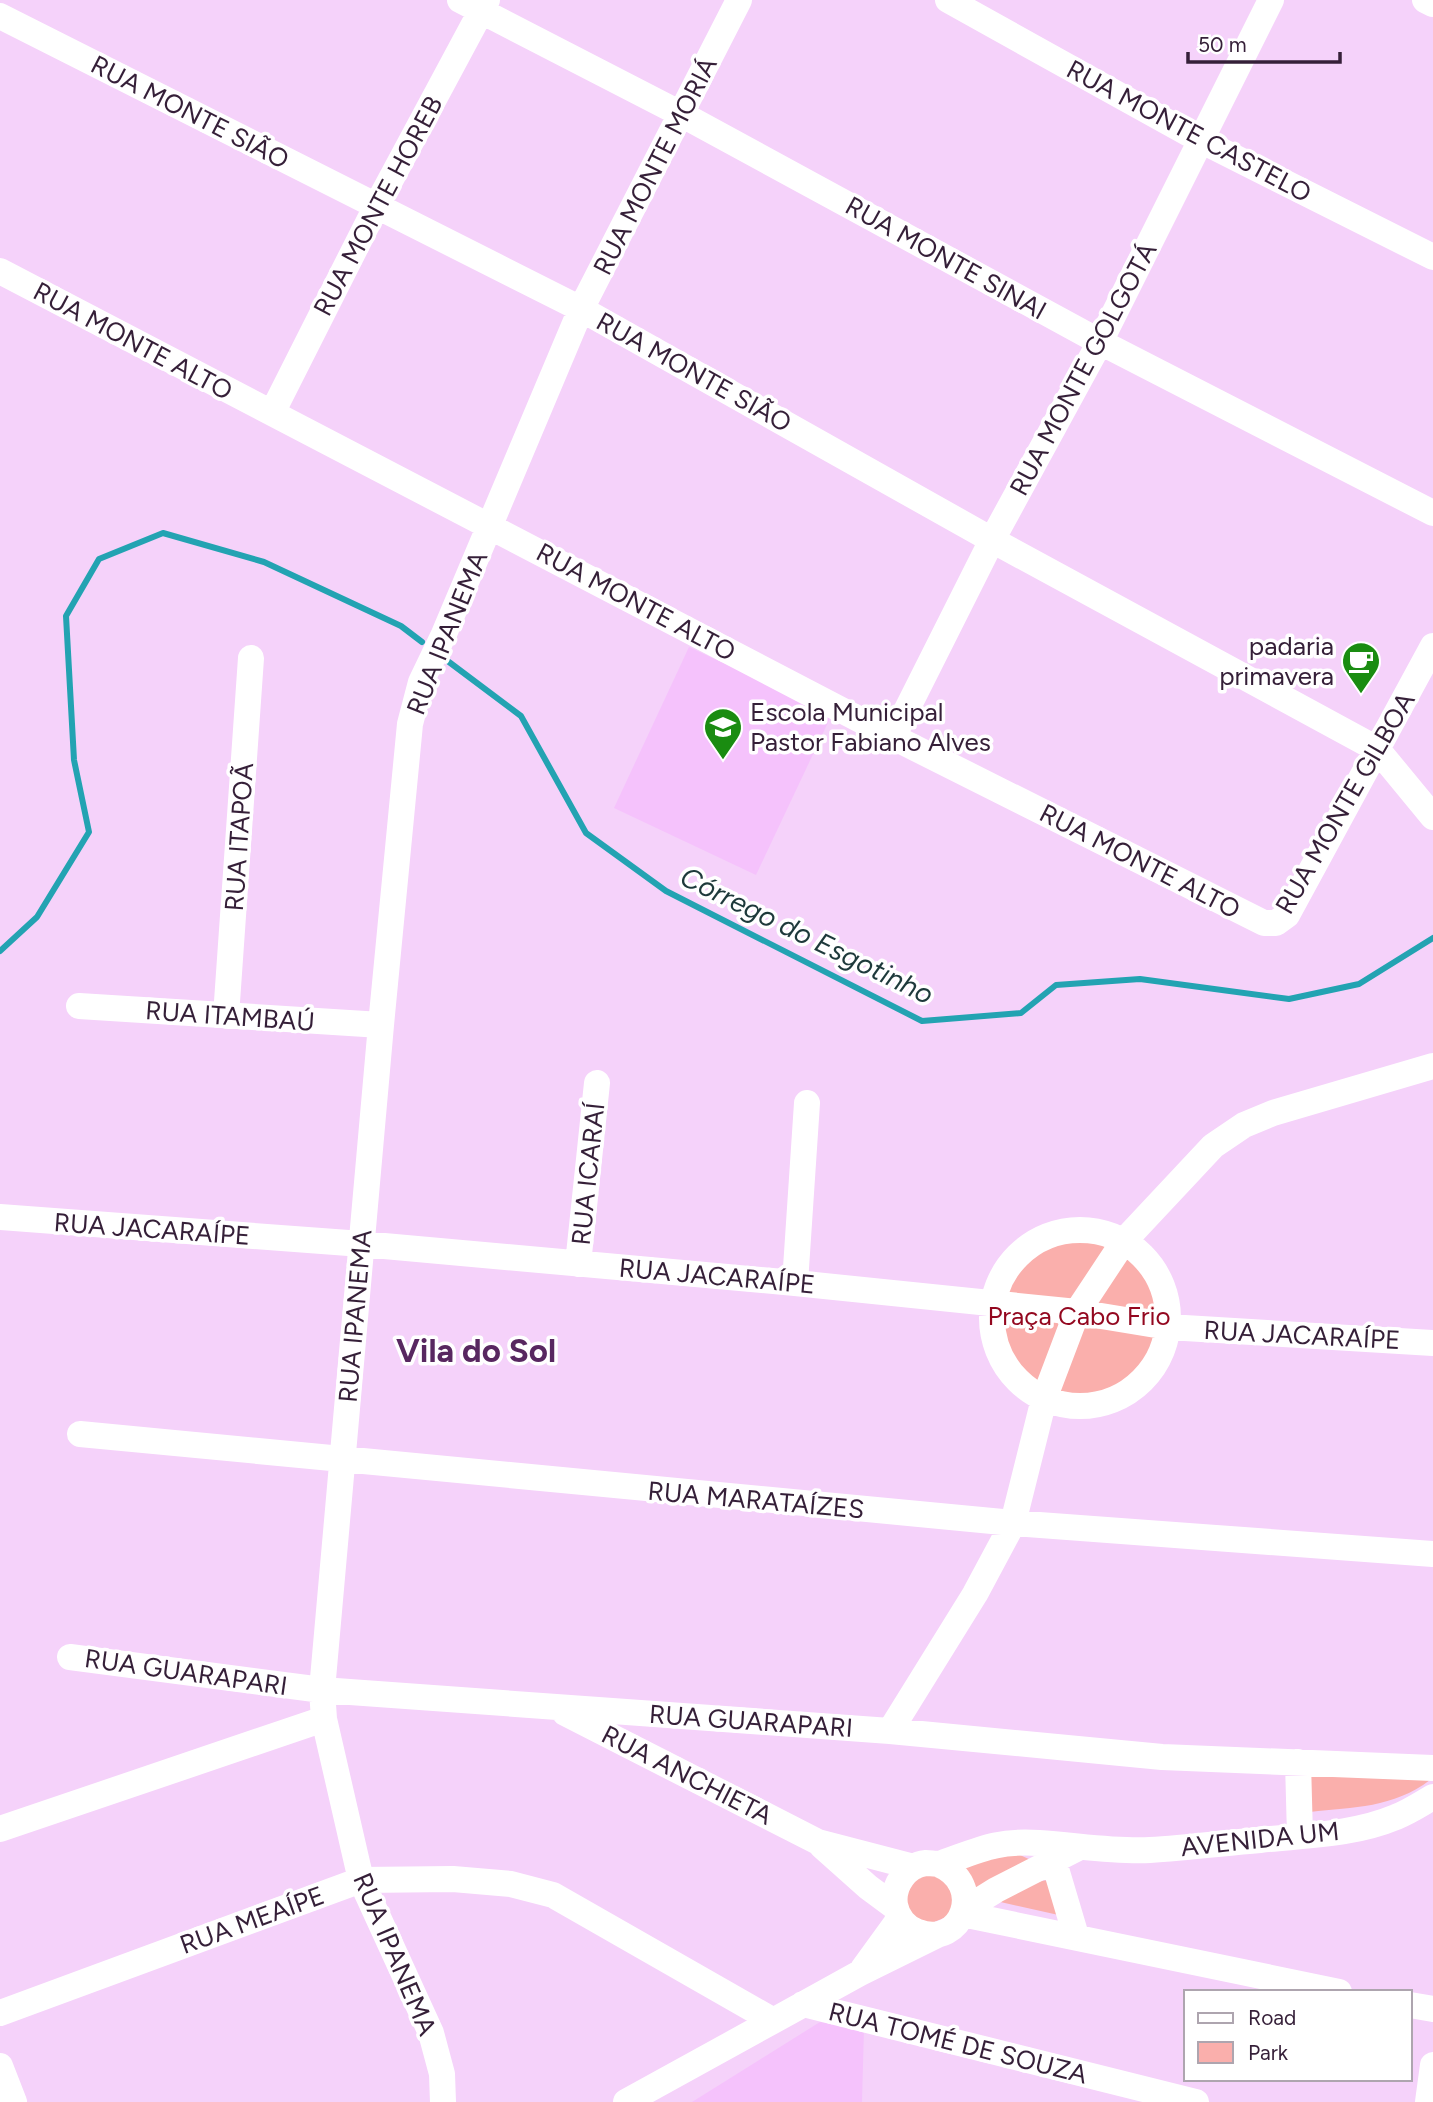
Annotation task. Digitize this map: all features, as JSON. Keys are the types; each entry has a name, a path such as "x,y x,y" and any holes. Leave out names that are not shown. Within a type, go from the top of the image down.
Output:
{"street":[{"name":"RUA MONTE MORIÁ","path":"490,526 581,309 739,0"},
{"name":"RUA MONTE CASTELO","path":"948,0 1200,140 1433,257"},
{"name":"RUA MONTE GOLGOTÁ","path":"893,737 992,540 1100,342 1271,0"},
{"path":"1425,0 1433,4"},
{"name":"RUA MONTE SINAI","path":"476,4 1100,342 1433,513"},
{"name":"RUA MONTE HOREB","path":"272,413 476,4"},
{"name":"RUA MONTE SIÃO","path":"0,16 581,309 992,540 1377,750"},
{"name":"RUA MONTE ALTO","path":"0,271 893,737 1264,923 1276,923"},
{"name":"RUA IPANEMA","path":"443,2102 442,2074 431,2033 361,1880 324,1719 322,1690 410,724 421,682 490,526"},
{"name":"RUA MONTE GILBOA","path":"1276,923 1287,915 1433,646"},
{"name":"RUA ITAPOÃ","path":"226,1016 251,658"},
{"path":"1377,750 1433,817"},
{"name":"RUA ITAMBAÚ","path":"79,1006 381,1025"},
{"path":"890,1731 975,1594 1013,1524 1044,1399 1076,1312 1124,1241 1213,1146 1244,1125 1273,1113 1433,1066"},
{"name":"RUA ICARAÍ","path":"578,1264 597,1083"},
{"path":"795,1283 807,1103"},
{"name":"RUA JACARAÍPE","path":"0,1217 362,1244 795,1283 1076,1312 1168,1327 1433,1343"},
{"path":"1068,1230 1097,1231 1124,1241 1144,1257 1158,1278 1167,1301 1168,1327 1161,1354 1146,1377 1125,1395 1098,1405 1070,1406 1044,1399 1020,1383 1002,1360 992,1334 992,1305 1000,1278 1017,1254 1041,1238 1068,1230"},
{"name":"RUA MARATAÍZES","path":"80,1434 1013,1524 1433,1554"},
{"name":"RUA GUARAPARI","path":"70,1657 322,1690 890,1731 1162,1757 1433,1768"},
{"name":"RUA ANCHIETA","path":"556,1708 818,1842 898,1913"},
{"path":"0,1829 324,1719"},
{"path":"1298,1762 1300,1836"},
{"name":"AVENIDA UM","path":"963,1912 1048,1852 1080,1847 1148,1850 1348,1831 1397,1817 1433,1797"},
{"path":"940,1933 918,1933 908,1927 898,1913 894,1895 905,1874 978,1848 1011,1841 1048,1852 1076,1936"},
{"name":"RUA ANCHIETA","path":"818,1842 926,1865"},
{"path":"626,2102 772,2020 951,1928 963,1912 966,1898 958,1877 949,1869 926,1865"},
{"name":"RUA MEAÍPE","path":"0,2013 361,1880 453,1879 511,1884 553,1895 772,2020"},
{"path":"963,1912 1328,1990"},
{"path":"860,1973 898,1913"},
{"name":"RUA TOMÉ DE SOUZA","path":"803,2004 1196,2102"},
{"path":"1412,2005 1433,2009"},
{"path":"1427,2102 1433,2064"},
{"path":"0,2066 14,2102"}],"shaded area":[{"name":"Escola Municipal Pastor Fabiano Alves","path":"689,647 832,714 756,875 614,808"},
{"path":"820,2022 864,2028 862,2102 692,2102"}],"green space":[{"name":"Praça Cabo Frio","path":"1079,1235 1110,1242 1136,1259 1153,1285 1160,1316 1153,1347 1136,1373 1110,1390 1079,1397 1048,1390 1022,1373 1005,1347 998,1316 1005,1285 1022,1259 1048,1242"},
{"path":"1307,1770 1430,1780 1402,1796 1373,1805 1310,1812"},
{"path":"1020,1855 1031,1860 972,1896 963,1859"},
{"path":"914,1875 948,1876 956,1913 922,1927 901,1898"},
{"path":"1053,1879 1063,1916 996,1901 1031,1883"}],"waterway":[{"name":"Córrego do Esgotinho","path":"0,951 37,917 89,832 74,760 66,616 99,559 163,533 264,562 401,626 422,642"},
{"name":"Córrego do Esgotinho","path":"449,662 521,716 586,833 666,891 922,1021 1021,1013 1056,985 1140,979 1289,999 1359,984 1433,938"}],"place":[{"name":"padaria primavera","path":"1361,695"},
{"name":"Escola Municipal Pastor Fabiano Alves","path":"723,761"}],"district":[{"name":"Vila do Sol","path":"476,1350"}]}
